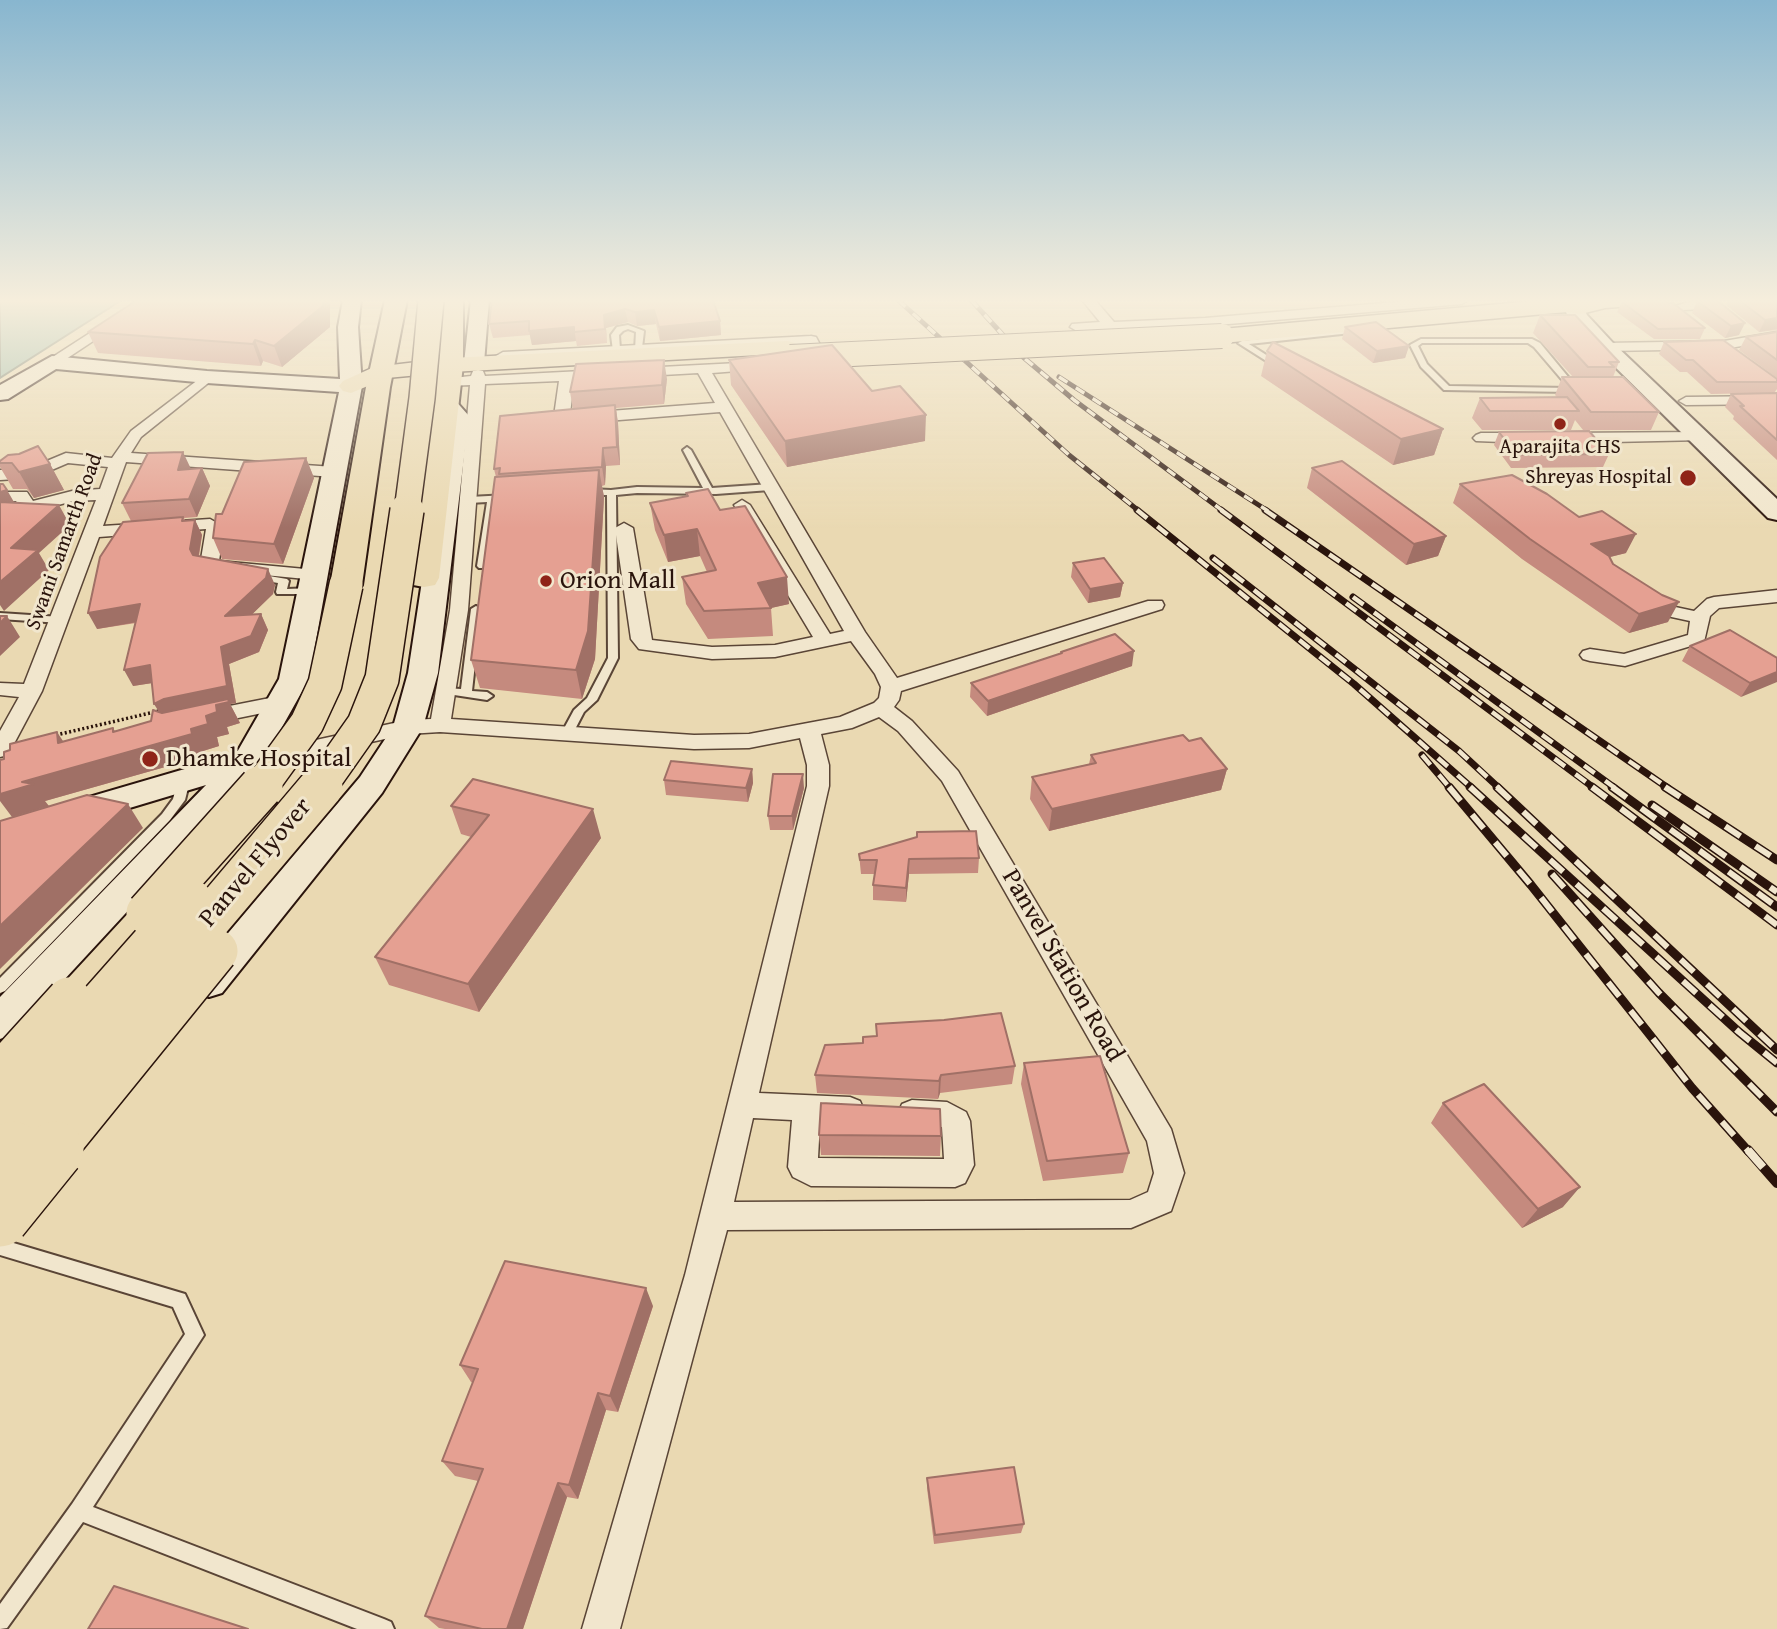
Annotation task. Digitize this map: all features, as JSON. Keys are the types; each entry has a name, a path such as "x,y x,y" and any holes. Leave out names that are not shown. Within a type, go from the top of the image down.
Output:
{"highway":[{"path":"0,1075 241,811 307,723 325,684 325,584 371,376"},
{"name":"Panvel Flyover","path":"0,1116 296,780 326,740 347,704 362,654 405,376"},
{"name":"Panvel Flyover","path":"0,1166 323,784 369,714 382,679 388,651 424,376"},
{"path":"0,1218 316,827 387,725 406,679 461,376"}],"main road":[{"path":"366,393 451,376"}],"street":[{"path":"0,394 29,376"},
{"path":"197,376 366,393"},
{"path":"1,1021 247,762 294,679 325,584 334,472 366,393 361,376"},
{"path":"424,726 423,673 458,416 461,376"},
{"path":"0,1235 372,785 424,726 445,691 459,610 476,428 462,376"},
{"path":"567,376 562,416 569,419 726,407"},
{"name":"Panvel Station Road","path":"707,376 856,634 885,673 886,697 956,786 1161,1138 1169,1173 1160,1201 1131,1214 714,1216"},
{"path":"1630,376 1643,390 1774,501"},
{"path":"1649,376 1686,401 1774,501"},
{"name":"Swami Samarth Road","path":"0,748 32,691 61,620 119,459 136,434 207,377"},
{"path":"1686,401 1777,400"},
{"path":"1481,438 1699,437"},
{"path":"0,475 33,473 66,458 96,462 119,459 334,472"},
{"path":"70,496 68,482 96,462"},
{"path":"773,492 737,506 824,640"},
{"path":"0,497 21,496 28,506 33,507 70,496 106,494"},
{"path":"91,532 210,524 215,527 209,565 325,584"},
{"path":"624,528 641,639 646,645 712,653 775,651 856,634"},
{"path":"1630,590 1660,609 1700,618"},
{"path":"1590,655 1625,660 1697,638 1701,614 1714,603 1777,596"},
{"path":"0,835 247,762 424,726 694,742 749,741 809,731 868,715 886,697 1155,605"},
{"path":"0,689 32,691"},
{"path":"179,715 280,703"},
{"path":"601,1629 701,1275 818,786 818,765 809,731"},
{"path":"741,1105 807,1108 877,1112 947,1115 956,1121 959,1165 955,1173 811,1172 803,1167 807,1108"}],"lane":[{"path":"1435,376 1447,388 1588,390"},
{"path":"1564,376 1575,390"},
{"path":"687,450 708,491"},
{"path":"579,493 637,490 773,492"},
{"path":"567,734 613,658 611,493"},
{"path":"470,500 517,497"},
{"path":"482,566 492,499"},
{"path":"231,573 284,580 281,592 325,584"},
{"path":"466,693 476,609"},
{"path":"0,616 61,620"},
{"path":"445,691 487,696"},
{"path":"0,987 166,817 179,800 184,780"},
{"path":"0,1247 179,1300 195,1335 79,1511 0,1621"},
{"path":"79,1511 384,1629"}],"path":[{"path":"54,735 179,715"}],"building":[{"path":"573,376 663,376 662,385 570,392"},
{"path":"740,376 859,376 872,391 900,386 926,415 785,441"},
{"path":"1305,376 1339,376 1443,429 1401,439"},
{"path":"1710,376 1773,376 1777,379 1777,382 1717,382"},
{"path":"1562,377 1623,377 1659,412 1591,412"},
{"path":"1777,393 1777,440 1740,406 1744,406 1731,394"},
{"path":"1567,397 1579,411 1490,411 1480,398"},
{"path":"615,405 617,447 603,448 602,467 499,474 500,468 494,469 500,416"},
{"path":"1589,431 1609,454 1516,455 1499,432"},
{"path":"38,446 50,464 19,472 12,463 0,463 8,455 19,454"},
{"path":"183,452 178,470 202,468 189,499 122,503 148,453"},
{"path":"306,458 274,544 213,538 216,514 222,514 244,462"},
{"path":"1342,461 1446,536 1414,544 1312,468"},
{"name":"Orion Mall","path":"599,470 588,631 576,670 471,660 495,477"},
{"path":"1512,475 1547,494 1579,517 1602,511 1636,534 1591,544 1609,556 1613,564 1662,595 1679,602 1639,614 1530,539 1460,484"},
{"path":"0,484 3,484 7,490 0,492"},
{"path":"708,489 720,510 745,506 787,577 758,583 771,608 704,611 682,577 716,570 697,529 664,535 650,503 688,496 686,493"},
{"path":"0,502 59,505 11,548 38,550 0,582"},
{"path":"183,517 182,521 195,520 190,549 193,555 268,569 266,578 225,616 261,614 251,636 221,647 227,686 164,699 154,704 150,665 124,670 140,604 88,613 100,557 123,522"},
{"path":"1104,558 1123,583 1090,589 1073,563"},
{"path":"1730,630 1777,658 1777,672 1750,683 1690,646"},
{"path":"1115,634 1134,651 988,701 971,683 1062,653"},
{"path":"228,699 229,702 216,705 217,712 206,716 208,724 191,729 192,734 22,782 34,784 0,794 0,760 4,759 4,752 10,750 10,744 57,732 58,743 113,728 113,732 151,721 153,710 162,713"},
{"path":"1183,735 1189,741 1201,738 1227,769 1052,809 1032,777 1096,763 1091,755"},
{"path":"671,761 752,769 746,788 664,780"},
{"path":"773,774 803,774 792,816 768,816"},
{"path":"473,779 593,809 468,984 375,957 489,815 451,806"},
{"path":"87,795 128,804 0,926 0,821"},
{"path":"976,831 979,858 909,859 906,888 873,885 877,860 860,860 859,854 917,837 917,832"},
{"path":"1001,1013 1015,1066 941,1075 939,1081 815,1075 825,1045 863,1043 863,1037 877,1036 876,1024"},
{"path":"1100,1056 1129,1153 1047,1161 1024,1063"},
{"path":"1484,1084 1580,1187 1538,1209 1443,1103"},
{"path":"821,1103 940,1109 941,1136 819,1135"},
{"path":"505,1261 646,1288 610,1396 598,1393 569,1485 558,1483 507,1629 482,1629 425,1616 483,1469 442,1461 478,1369 460,1365"},
{"path":"1014,1467 1024,1524 935,1535 927,1478"},
{"path":"114,1586 248,1629 88,1629"}],"railway":[{"path":"982,376 1069,455 1139,511"},
{"path":"1046,376 1223,511"},
{"path":"1059,377 1268,511"},
{"path":"1137,510 1354,684 1472,788"},
{"path":"1221,510 1594,788"},
{"path":"1265,510 1668,788"},
{"path":"1213,558 1459,751 1499,788"},
{"path":"1353,597 1615,788"},
{"path":"1422,755 1450,788"},
{"path":"1449,787 1531,885 1692,1088 1749,1152"},
{"path":"1470,787 1739,1032 1777,1063"},
{"path":"1497,787 1777,1050"},
{"path":"1592,787 1777,925"},
{"path":"1612,787 1777,907"},
{"path":"1665,787 1777,860"},
{"path":"1652,805 1777,892"},
{"path":"1552,874 1659,993 1777,1112"},
{"path":"1748,1150 1777,1183"}],"place":[{"name":"Aparajita CHS","path":"1560,424"},
{"name":"Shreyas Hospital","path":"1688,478"},
{"name":"Orion Mall","path":"546,581"},
{"name":"Dhamke Hospital","path":"150,759"}]}
